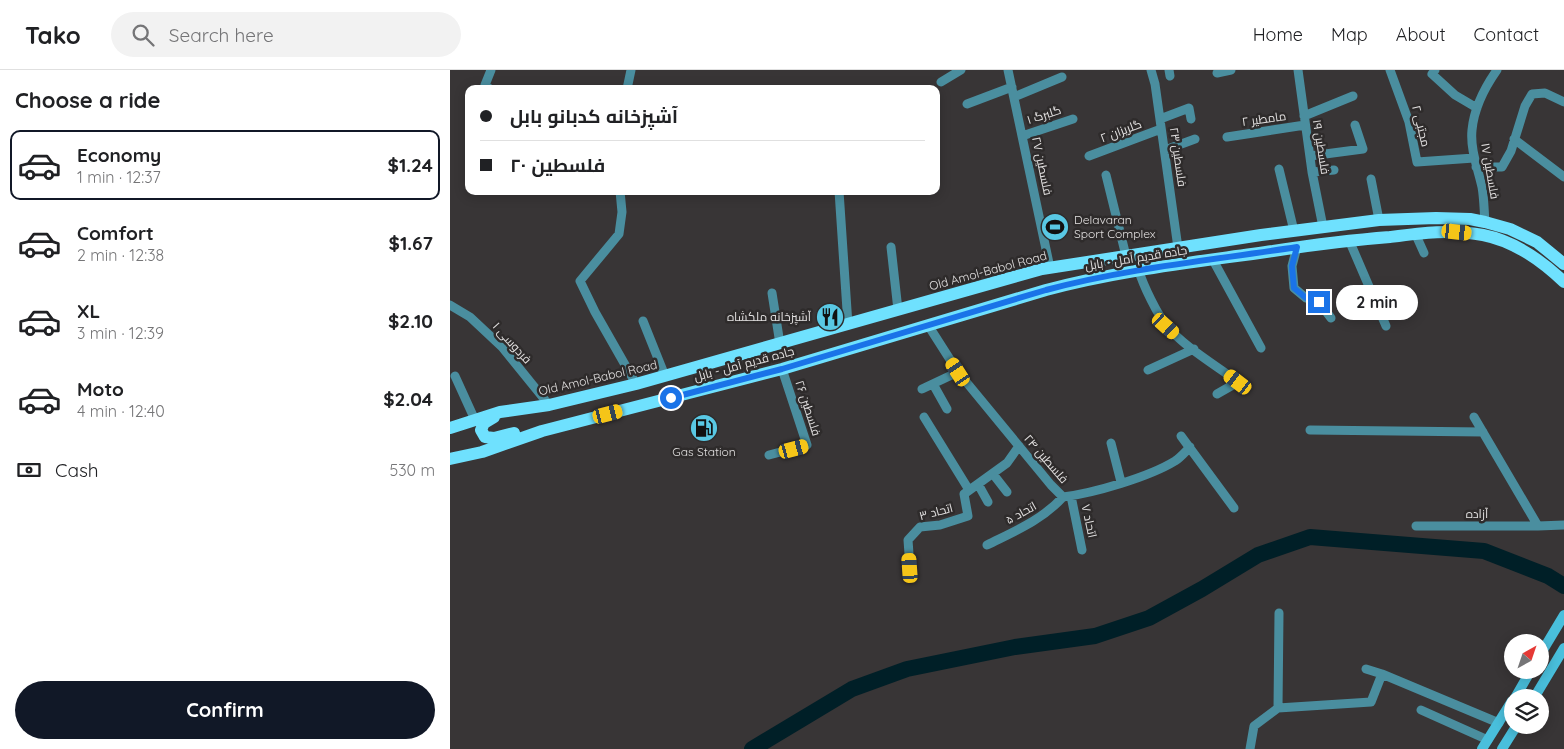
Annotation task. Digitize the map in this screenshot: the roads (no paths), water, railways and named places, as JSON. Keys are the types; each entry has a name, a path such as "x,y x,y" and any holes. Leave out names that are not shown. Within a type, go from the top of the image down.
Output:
{"main road":[{"name":"Old Amol-Babol Road","path":"450,428 500,412 549,405 636,384 1050,268 1178,248 1379,220 1436,218 1485,222 1510,229 1537,242 1564,264"},
{"name":"جاده قدیم آمل - بابل","path":"542,431 782,369 1079,281 1297,247 1444,231 1484,235 1510,244 1548,266 1564,282"},
{"path":"500,412 484,424 481,430 485,437 494,438 514,433 542,431"},
{"path":"450,459 482,452 542,431"},
{"path":"1549,640 1564,615"},
{"path":"1539,689 1564,648"},
{"path":"1482,749 1504,715"},
{"path":"1502,749 1511,734"}],"street":[{"path":"486,85 492,70"},
{"path":"628,85 631,70"},
{"path":"941,82 960,70"},
{"name":"فلسطین ۲۷","path":"1008,70 1050,268"},
{"name":"فلسطین ۲۳","path":"1153,70 1178,248"},
{"path":"1216,74 1231,70"},
{"name":"فلسطین ۱۹","path":"1298,70 1304,121 1322,227"},
{"name":"مجتبی ۲","path":"1390,70 1409,122 1417,162 1475,163"},
{"path":"1435,70 1432,74 1455,95 1477,108"},
{"name":"فلسطین ۱۷","path":"1485,222 1482,188 1475,163 1472,131 1477,108 1490,79 1497,70"},
{"path":"1014,97 1062,77"},
{"path":"967,104 1012,87"},
{"path":"1475,163 1502,167 1511,151 1525,106 1532,94 1546,93 1564,102"},
{"name":"مامطیر ۲","path":"1227,137 1304,121 1353,96"},
{"path":"1160,119 1189,108 1191,120"},
{"name":"گلبرگ ۱","path":"1022,136 1073,119"},
{"path":"1310,156 1363,149 1355,125"},
{"name":"گلریزان ۲","path":"1089,156 1162,129"},
{"path":"1165,150 1195,139"},
{"path":"1514,139 1564,178"},
{"path":"1279,169 1294,231"},
{"path":"1312,172 1334,170"},
{"path":"1106,175 1126,256"},
{"path":"1371,179 1379,220"},
{"path":"620,195 622,212 619,234 580,281 636,384"},
{"path":"839,195 848,326"},
{"path":"1415,233 1424,253"},
{"path":"1349,240 1386,326"},
{"path":"890,247 898,310"},
{"path":"1297,247 1292,266 1294,288 1306,298 1319,302 1331,318"},
{"path":"1213,260 1261,348"},
{"path":"1139,271 1143,283 1166,326 1238,382 1217,394"},
{"path":"772,292 780,344"},
{"name":"فردوسی ۱","path":"450,305 470,317 502,347 549,405"},
{"path":"643,320 665,376"},
{"name":"فلسطین ۲۴","path":"928,325 958,372 1051,485 1067,497 1148,474 1176,460 1190,448"},
{"path":"1148,370 1194,349"},
{"name":"فلسطين ٢۶","path":"769,455 807,445 782,369"},
{"path":"922,389 958,372"},
{"path":"455,376 475,420"},
{"path":"933,384 946,409"},
{"path":"924,417 970,490 1007,463 1019,446"},
{"path":"1474,417 1538,526"},
{"path":"1310,430 1483,432"},
{"path":"1181,436 1234,508"},
{"path":"1111,443 1121,482"},
{"path":"993,474 1007,492"},
{"path":"978,484 988,502"},
{"name":"اتحاد ۳","path":"910,568 908,540 920,527 940,525 968,516 964,494 970,490"},
{"name":"اتحاد ۵","path":"987,545 1051,511 1067,497"},
{"name":"اتحاد ۷","path":"1067,497 1082,550"},
{"name":"آزاده","path":"1416,526 1538,526 1564,524"},
{"path":"1278,708 1279,613"},
{"path":"1366,669 1499,723"},
{"path":"1250,749 1254,726 1278,708 1371,702 1382,674"},
{"path":"1421,710 1488,740"}],"waterway":[{"path":"752,749 852,689 907,669 1015,647 1095,636 1149,618 1258,555 1310,537 1484,551 1548,576 1564,586"}],"place":[{"name":"Delavaran Sport Complex","path":"1055,227"},
{"name":"آشپزخانه ملکشاه","path":"830,317"},
{"name":"Gas Station","path":"704,428"}]}
